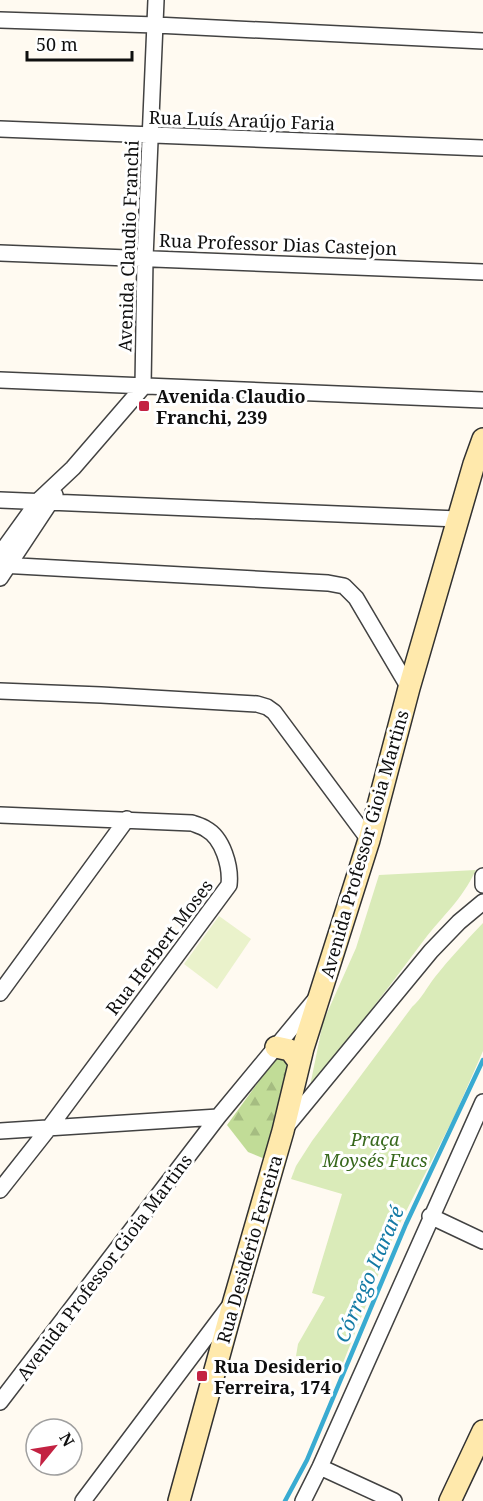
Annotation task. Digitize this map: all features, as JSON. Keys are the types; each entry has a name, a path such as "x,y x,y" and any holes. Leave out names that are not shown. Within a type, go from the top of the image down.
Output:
{"street":[{"name":"Avenida Claudio Franchi","path":"143,387 156,0"},
{"path":"0,20 483,41"},
{"name":"Rua Luís Araújo Faria","path":"0,129 483,148"},
{"name":"Rua Professor Dias Castejon","path":"0,253 483,272"},
{"path":"0,380 483,400"},
{"path":"0,578 3,561 45,501 143,387"},
{"name":"Avenida Professor Gioia Martins","path":"0,1402 218,1117 318,997 369,840 458,519 478,466 483,439"},
{"path":"0,500 458,519"},
{"path":"3,561 328,583 344,586 356,598 410,688"},
{"path":"0,691 257,704 267,707 274,712 369,840"},
{"name":"Rua Herbert Moses","path":"0,815 127,819 192,824 207,829 214,836 222,849 229,870 229,885 49,1128 0,1190"},
{"path":"0,993 127,819"},
{"path":"483,876 483,885"},
{"path":"283,1131 430,951 483,902"},
{"name":"Rua Desidério Ferreira","path":"179,1501 283,1131 318,997"},
{"path":"276,1047 290,1050 300,1092 309,1099"},
{"path":"303,1501 483,1102"},
{"path":"0,1131 218,1117"},
{"path":"430,1216 483,1241"},
{"path":"83,1501 234,1300"},
{"path":"450,1501 483,1431"},
{"path":"320,1467 394,1501"}],"green space":[{"path":"476,870 458,899 309,1091 323,1022 356,948 379,875"},
{"path":"219,916 251,939 217,989 184,964"},
{"name":"Praça Moysés Fucs","path":"483,923 483,1051 454,1117 394,1235 339,1373 296,1356 298,1344 325,1297 312,1293 342,1194 291,1179 296,1166 312,1141 412,1007 446,963"},
{"path":"286,1055 293,1066 265,1159 248,1152 227,1125 275,1059"}],"waterway":[{"name":"Córrego Itararé","path":"285,1501 307,1460 406,1224 483,1060"}],"place":[{"name":"Avenida Claudio Franchi, 239","path":"144,406"},
{"name":"Rua Desiderio Ferreira, 174","path":"202,1376"}]}
